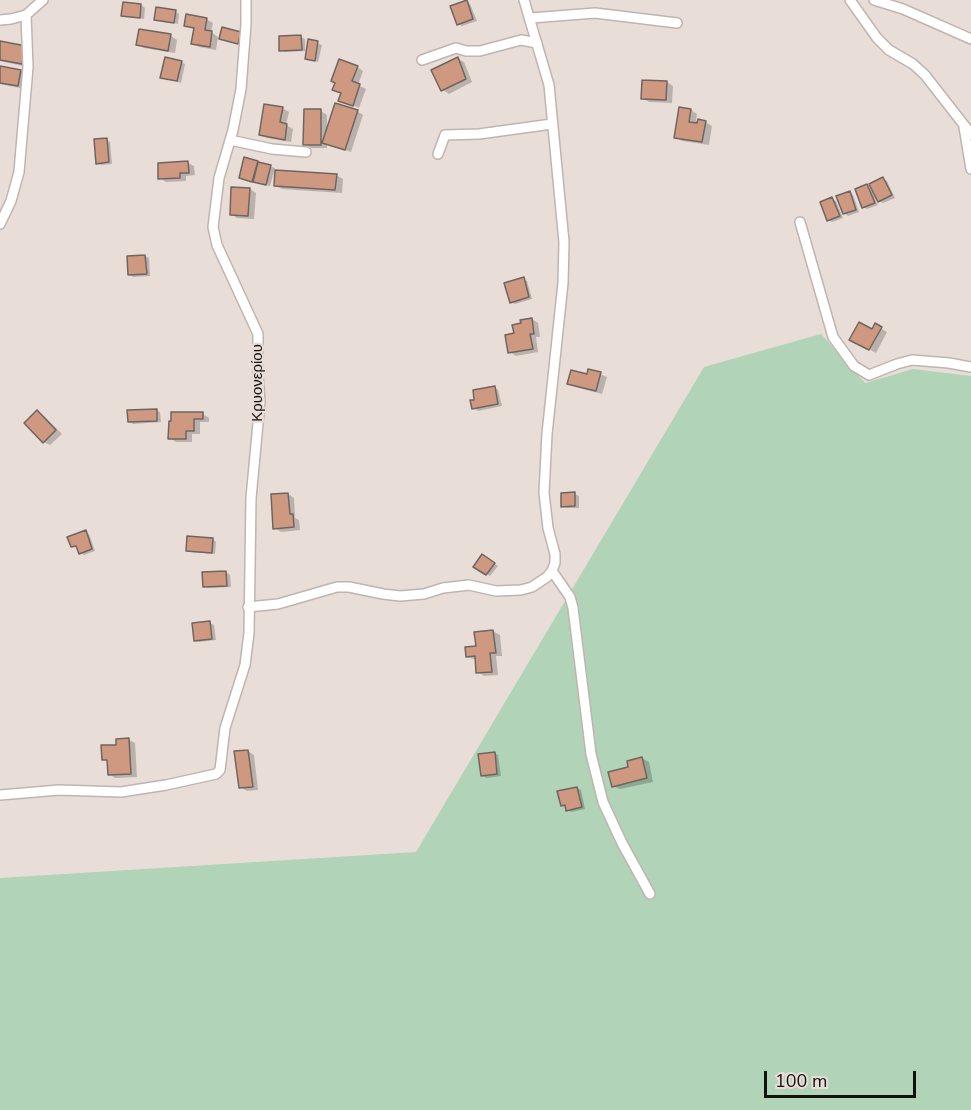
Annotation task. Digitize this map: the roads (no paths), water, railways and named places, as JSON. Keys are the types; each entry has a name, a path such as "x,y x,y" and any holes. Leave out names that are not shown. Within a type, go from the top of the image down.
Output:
{"street":[{"path":"0,20 26,15 42,0"},
{"name":"Κρυονερίου","path":"0,795 59,790 121,792 216,774 220,770 225,728 245,665 249,633 251,498 260,402 258,334 217,245 213,227 219,178 241,89 246,0"},
{"path":"248,607 278,604 337,587 400,596 424,594 443,588 469,585 496,591 521,590 532,587 552,571 555,554 548,528 544,493 547,434 563,284 564,242 549,85 524,0"},
{"path":"874,0 903,9 971,39"},
{"path":"854,1 877,38 889,50 913,64 925,75 971,134"},
{"path":"531,18 596,13 677,23"},
{"path":"0,224 11,201 19,172 28,67 26,15"},
{"path":"422,60 456,48 480,51 521,40 537,43"},
{"path":"963,122 971,170"},
{"path":"438,154 445,135 479,134 552,124"},
{"path":"230,140 272,149 306,152"},
{"path":"800,222 833,336 854,366 868,375 912,360 971,367"},
{"path":"552,571 570,597 573,608 591,754 603,802 621,843 650,894"}]}
